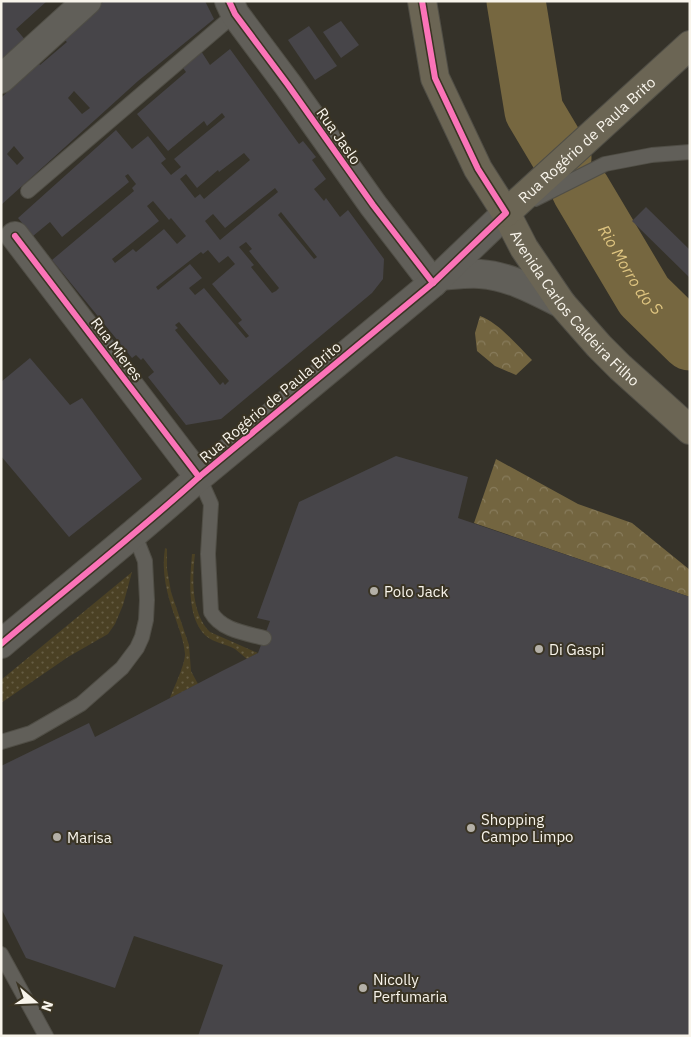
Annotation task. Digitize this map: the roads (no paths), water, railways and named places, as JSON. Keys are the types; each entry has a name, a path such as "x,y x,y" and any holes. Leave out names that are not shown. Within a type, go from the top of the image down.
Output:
{"main road":[{"name":"Avenida Carlos Caldeira Filho","path":"422,1 435,78 478,169 506,214 524,248 562,304 599,346 690,430"},
{"name":"Rua Rogério de Paula Brito","path":"506,214 690,45"}],"street":[{"path":"1,79 87,1"},
{"name":"Rua Jaslo","path":"232,7 373,206 437,280"},
{"name":"Rua Rogério de Paula Brito","path":"1,644 199,476 437,280 506,214"},
{"name":"Rua Mieres","path":"16,236 199,476"},
{"path":"437,280 481,274 524,285 562,304"}],"lane":[{"path":"28,191 232,7"},
{"path":"506,214 605,164 652,155 690,152"},
{"path":"199,476 211,504 208,554 210,612 215,619 227,627 264,638"},
{"path":"1,742 31,733 81,704 122,668 137,648 146,620 147,600 145,561 134,533"},
{"path":"1,954 46,1036"}],"waterway":[{"name":"Rio Morro do S","path":"516,1 534,111 562,158"},
{"name":"Rio Morro do S","path":"581,190 644,296 690,341"}],"place":[{"name":"Polo Jack","path":"374,591"},
{"name":"Di Gaspi","path":"539,649"},
{"name":"Shopping Campo Limpo","path":"471,828"},
{"name":"Marisa","path":"57,837"},
{"name":"Nicolly Perfumaria","path":"363,988"}]}
